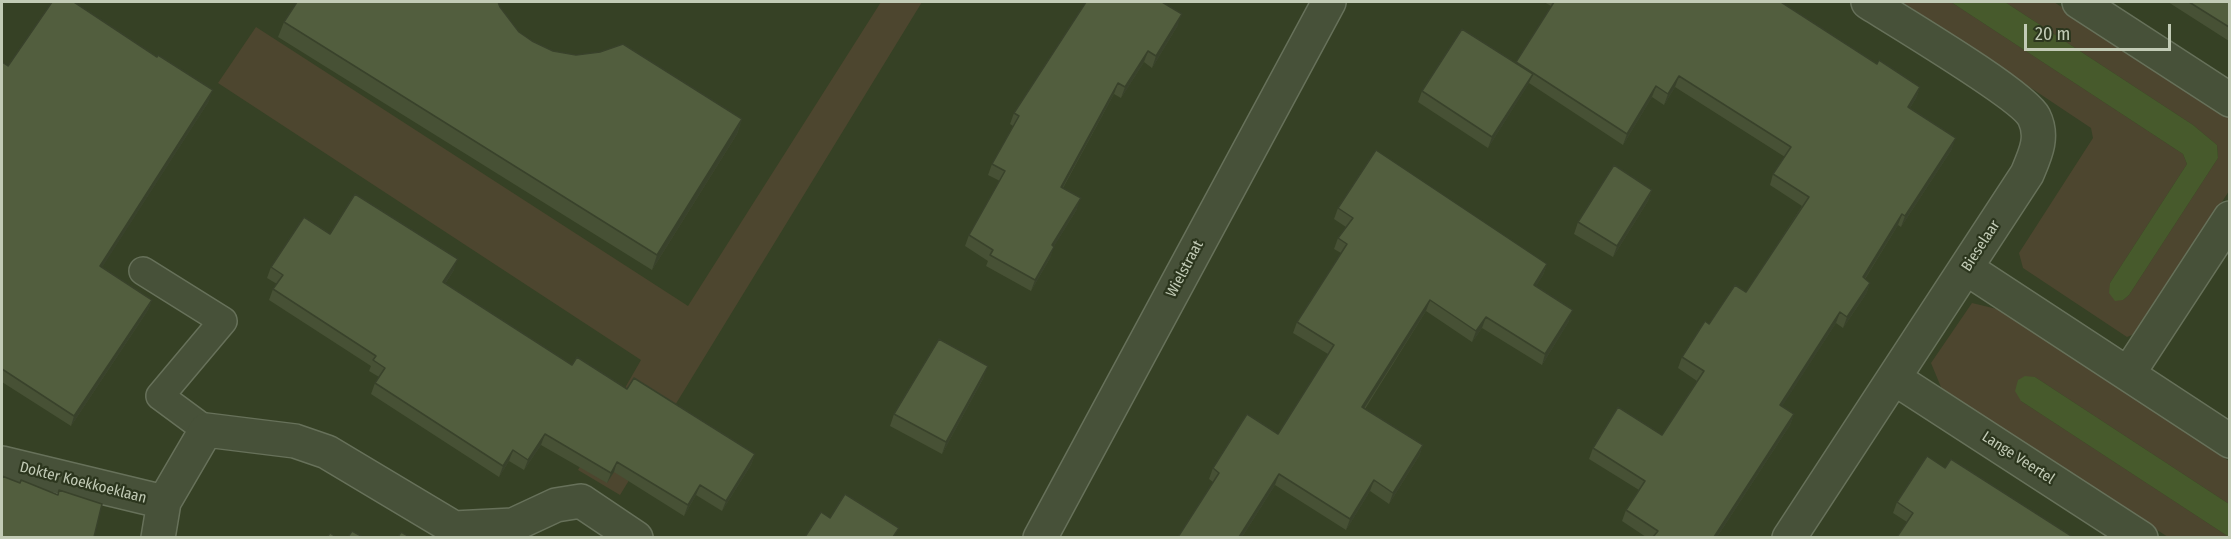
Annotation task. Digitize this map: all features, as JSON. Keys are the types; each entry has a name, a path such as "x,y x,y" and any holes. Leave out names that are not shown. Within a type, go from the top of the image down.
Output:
{"street":[{"name":"Wielstraat","path":"1041,537 1329,2"},
{"name":"Bieselaar","path":"1789,537 2027,174 2040,142 2034,116 2012,96 1868,2"},
{"path":"2079,2 2229,99"},
{"path":"2128,374 2229,218"},
{"path":"1966,268 2229,441"},
{"name":"Lange Veertel","path":"1894,378 2141,537"},
{"path":"206,430 295,441 327,452 454,528 513,525 556,505 581,501 636,537"},
{"name":"Dokter Koekkoeklaan","path":"158,537 164,502 206,430"},
{"name":"Dokter Koekkoeklaan","path":"2,463 164,502"}],"lane":[{"path":"143,271 223,321 160,396 206,430"}],"shaded area":[{"path":"881,2 922,2 620,495 578,470 641,360 218,83 256,27 688,306"},
{"path":"1902,2 1951,2 2183,154 2187,164 2110,283 2123,300 2129,295 2218,158 2217,145 2193,125 2005,2 2054,2 2229,117 2229,191 2137,333 2127,337 2023,268 2019,253 2093,138 2091,128"},
{"path":"1951,2 2005,2 2193,125 2217,145 2218,158 2129,295 2123,300 2115,301 2109,293 2110,283 2187,164 2183,154"},
{"path":"1972,303 2001,310 2229,461 2229,504 2035,377 2021,401 2229,537 2168,537 1943,392 1931,363"},
{"path":"2025,376 2035,377 2229,504 2229,537 2021,401 2015,391 2018,380"}],"building":[{"path":"52,2 74,2 157,57 158,55 213,90 100,266 152,300 74,416 2,369 2,62 8,66"},
{"path":"297,2 498,2 519,32 532,41 553,51 576,55 600,52 623,44 742,119 657,255 284,22"},
{"path":"1086,2 1162,2 1182,14 1156,56 1148,51 1125,87 1118,83 1061,187 1081,198 1052,245 1054,247 1035,280 990,255 993,250 969,235 1005,171 992,164 1019,116 1014,113"},
{"path":"1554,2 1781,2 1877,64 1879,60 1920,87 1908,107 1956,138 1905,216 1902,214 1863,277 1870,283 1847,317 1840,312 1780,405 1794,414 1714,537 1653,537 1658,531 1626,510 1645,481 1593,448 1618,407 1662,435 1704,371 1682,357 1705,321 1709,324 1735,285 1746,292 1809,197 1773,174 1791,147 1679,76 1668,94 1656,86 1627,134 1516,62"},
{"path":"2189,2 2229,2 2229,27"},
{"path":"1462,29 1533,74 1492,137 1422,91"},
{"path":"1376,150 1547,264 1534,285 1573,310 1545,354 1486,317 1476,331 1430,300 1362,407 1423,445 1393,493 1374,480 1350,519 1279,474 1239,537 1178,537 1219,473 1213,468 1247,414 1278,434 1334,345 1297,322 1347,244 1338,238 1353,218 1338,208"},
{"path":"1614,165 1652,190 1617,246 1578,222"},
{"path":"355,194 458,259 443,282 572,365 577,357 627,389 634,378 755,454 726,501 700,485 688,505 617,462 611,473 545,434 528,460 513,450 503,466 375,383 385,368 373,360 376,356 273,289 283,275 271,267 304,217 330,234"},
{"path":"939,339 988,366 946,442 894,414"},
{"path":"1927,456 1945,468 1951,459 2073,537 1897,537 1913,513 1897,502"},
{"path":"2,476 20,483 21,480 58,495 59,490 102,504 94,537 2,537"},
{"path":"845,494 899,528 893,537 805,537 821,512 830,518"},
{"path":"352,531 363,537 348,537"},
{"path":"401,532 410,537 398,537"}]}
